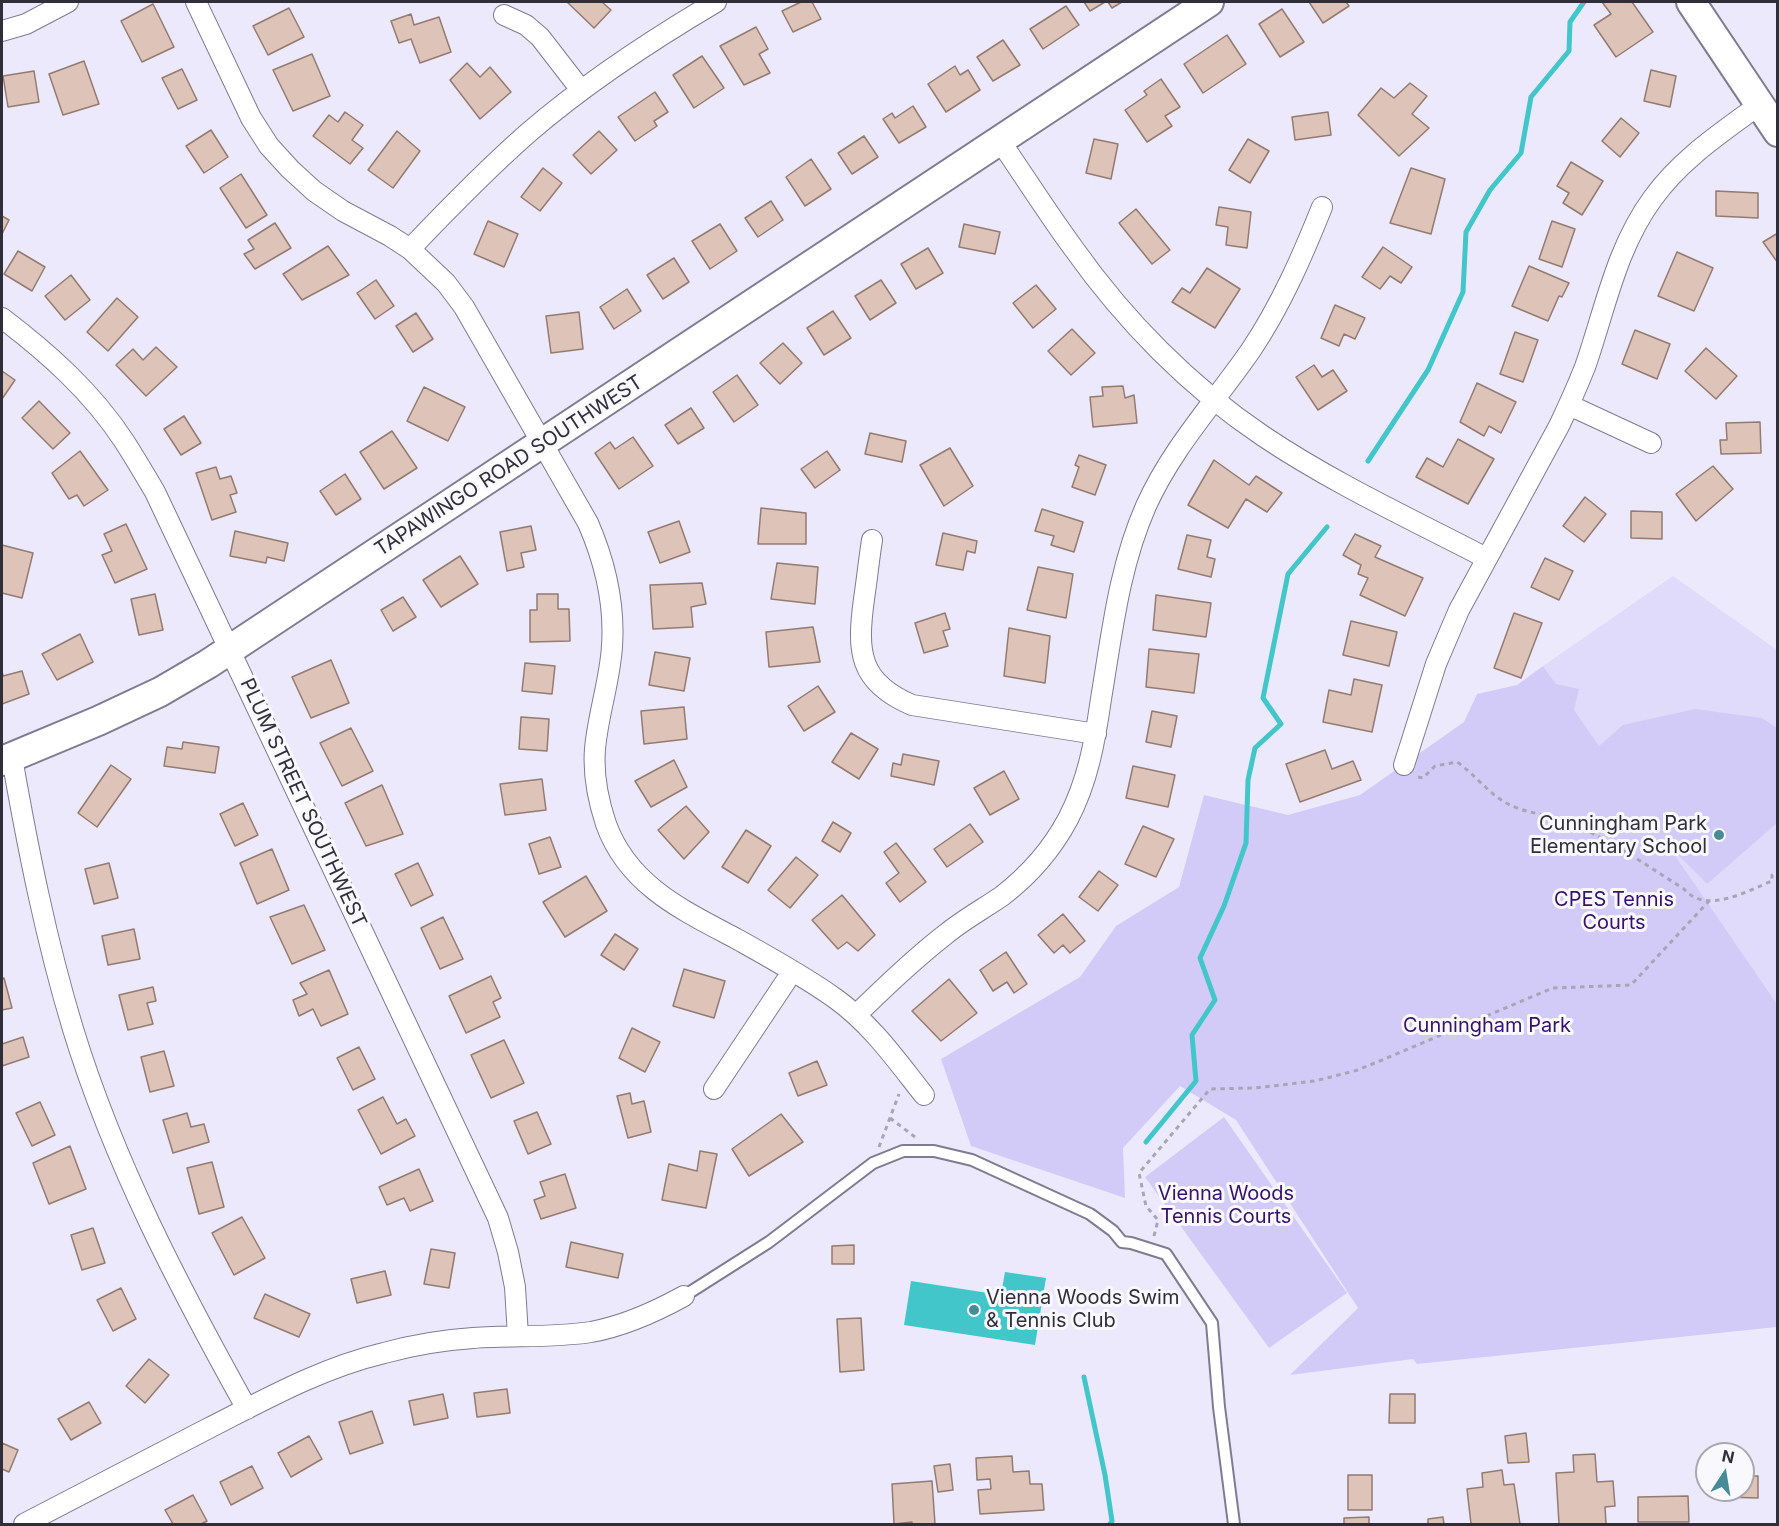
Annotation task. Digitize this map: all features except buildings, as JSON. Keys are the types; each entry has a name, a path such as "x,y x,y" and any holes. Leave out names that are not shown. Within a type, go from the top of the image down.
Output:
{"street":[{"path":"2,31 26,24 68,2"},
{"path":"196,2 251,118 276,154 314,191 343,211 410,249 446,283 464,307 588,523 608,580 612,614 612,646 595,748 595,767 599,802 607,827 625,859 636,874 676,906 835,998 876,1035 918,1088"},
{"path":"410,249 478,178 529,132 581,90 662,34 716,2"},
{"name":"TAPAWINGO ROAD SOUTHWEST","path":"7,759 98,722 160,692 231,649 1209,2"},
{"path":"1691,2 1778,132"},
{"path":"504,15 526,25 540,38 581,90"},
{"path":"1404,765 1436,664 1459,610 1569,405 1584,368 1619,261 1634,229 1653,198 1673,174 1696,152 1759,105"},
{"path":"1000,141 1074,251 1109,294 1150,340 1215,400 1263,436 1304,462 1486,558"},
{"path":"856,1015 946,933 1003,894 1028,873 1049,849 1067,821 1082,789 1091,758 1120,583 1146,506 1166,467 1190,431 1252,349 1279,304 1302,258 1322,207"},
{"name":"PLUM STREET SOUTHWEST","path":"2,318 66,371 96,404 124,440 155,492 498,1218 515,1287 518,1336"},
{"path":"1569,405 1651,443"},
{"path":"872,540 860,641 863,659 882,688 912,705 1096,734"},
{"path":"7,759 50,947 73,1030 94,1090 158,1244 247,1409"},
{"path":"714,1089 792,972"},
{"path":"24,1524 286,1388 334,1368 383,1353 450,1340 592,1332 626,1323 684,1296"}],"lane":[{"path":"684,1296 769,1242 873,1163 903,1151 934,1151 972,1160 1090,1214 1113,1231 1122,1242 1166,1254 1212,1323 1219,1407 1234,1524"}],"path":[{"path":"1404,765 1404,774 1423,778 1435,766 1457,762 1471,772 1490,792 1511,806 1564,820 1591,831 1687,892 1702,899 1723,899 1772,881 1772,875 1778,871"},
{"path":"1151,1249 1158,1220 1146,1206 1139,1173 1209,1089 1254,1088 1315,1081 1358,1070 1553,988 1631,985 1710,900"},
{"path":"873,1163 902,1089 918,1088"},
{"path":"890,1118 934,1151"}],"shaded area":[{"name":"Cunningham Park Elementary School","path":"1673,576 1777,650 1777,1004 1543,666"},
{"name":"Vienna Woods Swim & Tennis Club","path":"1005,1272 1046,1278 1035,1345 904,1325 911,1281 1001,1295"}],"green space":[{"name":"Cunningham Park","path":"1543,666 1556,684 1579,689 1574,710 1599,746 1623,725 1695,709 1762,718 1777,728 1777,823 1707,884 1667,844 1777,1004 1777,1327 1417,1364 1413,1359 1290,1375 1358,1308 1236,1120 1180,1086 1123,1148 1125,1198 971,1146 941,1059 1080,977 1116,926 1179,887 1204,795 1288,815 1360,795 1464,722 1477,694 1517,685"},
{"name":"Vienna Woods Tennis Courts","path":"1224,1117 1347,1293 1269,1348 1145,1177"}],"waterway":[{"path":"1368,461 1428,370 1463,292 1466,232 1490,190 1521,153 1531,97 1569,51 1570,22 1584,2"},
{"path":"1146,1142 1196,1081 1192,1035 1215,1000 1200,958 1224,906 1246,843 1248,780 1255,748 1281,724 1263,698 1288,574 1327,527"},
{"path":"1084,1377 1105,1475 1112,1521 1110,1524"}],"place":[{"name":"Cunningham Park Elementary School","path":"1719,835"},
{"name":"Vienna Woods Swim & Tennis Club","path":"974,1310"}],"park label":[{"name":"CPES Tennis Courts","path":"1614,912"}]}
